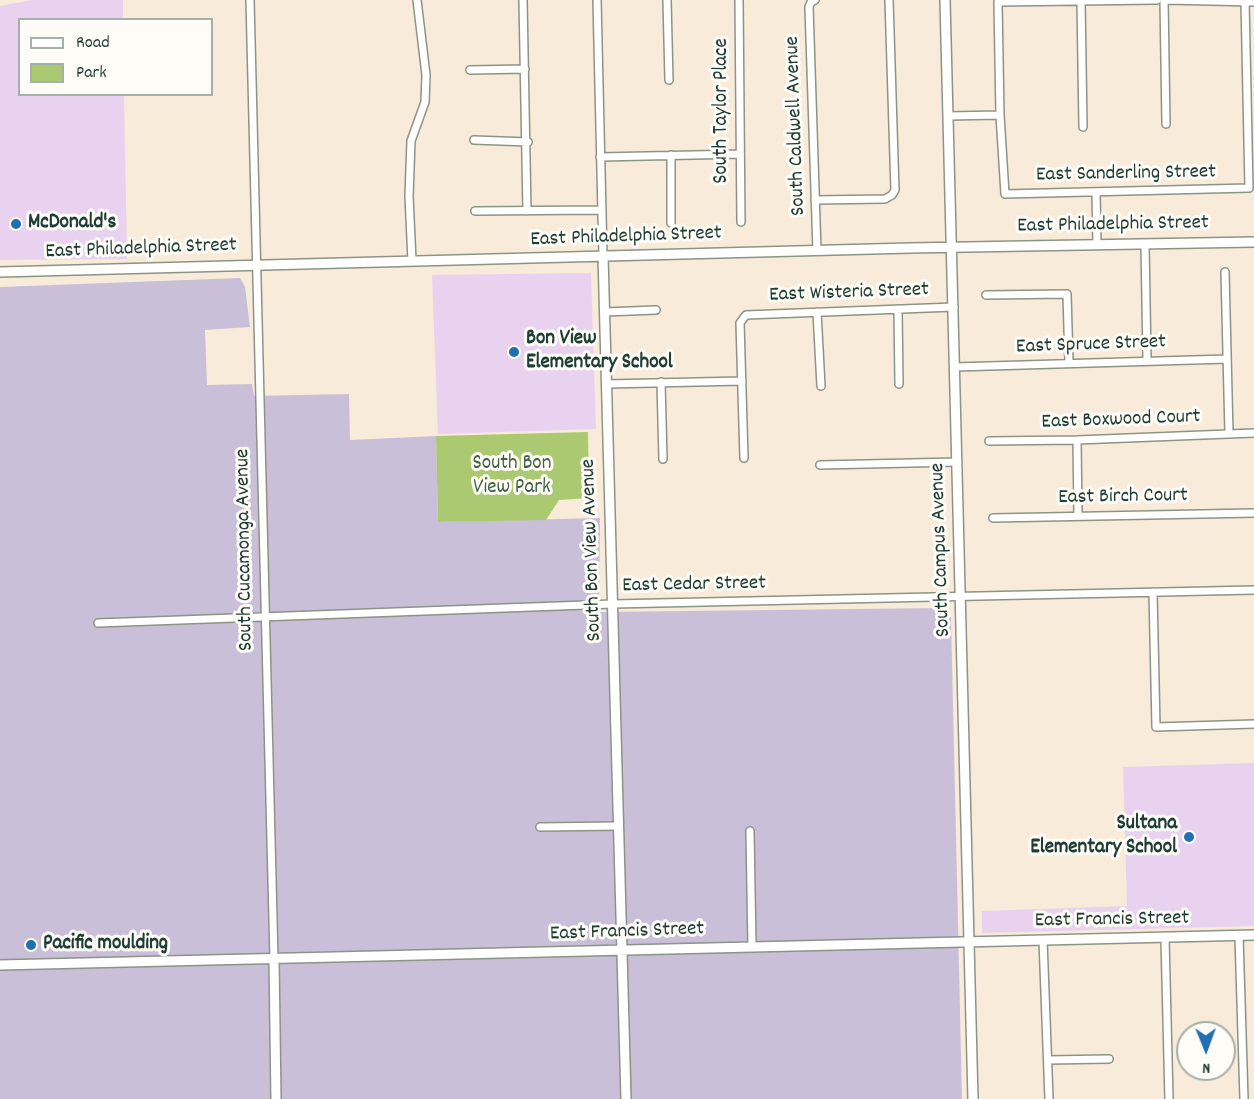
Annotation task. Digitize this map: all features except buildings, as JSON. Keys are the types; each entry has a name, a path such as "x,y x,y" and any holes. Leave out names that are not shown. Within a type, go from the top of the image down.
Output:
{"street":[{"name":"South Cucamonga Avenue","path":"250,0 276,1099"},
{"path":"410,261 412,243 410,240 409,189 411,141 426,93 417,0"},
{"path":"524,0 528,211"},
{"name":"South Bon View Avenue","path":"597,0 626,1099"},
{"path":"667,0 669,80"},
{"name":"South Taylor Place","path":"739,0 741,222"},
{"path":"815,200 885,199 895,190 889,0"},
{"name":"South Campus Avenue","path":"945,0 973,1099"},
{"path":"948,116 1000,115 998,2 1157,0"},
{"path":"1167,124 1166,0 1254,2"},
{"name":"South Caldwell Avenue","path":"813,1 809,7 817,250"},
{"path":"1081,1 1083,127"},
{"name":"East Sanderling Street","path":"1000,115 1005,194 1249,188 1245,1"},
{"path":"470,70 525,69"},
{"path":"474,141 528,142"},
{"path":"600,157 740,154"},
{"path":"671,155 671,223"},
{"path":"1096,192 1097,244"},
{"path":"475,211 601,210"},
{"name":"East Philadelphia Street","path":"0,272 817,250 1254,242"},
{"path":"1145,244 1148,360"},
{"path":"1225,272 1229,434"},
{"path":"986,295 1067,294 1069,362"},
{"name":"East Wisteria Street","path":"742,381 740,323 746,315 954,307"},
{"path":"898,309 899,384"},
{"path":"605,312 656,310"},
{"path":"817,312 821,386"},
{"name":"East Spruce Street","path":"955,367 1227,359"},
{"path":"607,384 742,381 744,458"},
{"path":"661,382 663,459"},
{"name":"East Boxwood Court","path":"989,441 1254,433"},
{"path":"1077,440 1078,515"},
{"path":"820,465 957,462"},
{"name":"East Birch Court","path":"993,518 1254,513"},
{"name":"East Cedar Street","path":"98,623 613,604 1254,590"},
{"path":"1153,592 1156,727 1254,724"},
{"path":"540,827 619,826"},
{"path":"750,831 752,947"},
{"name":"East Francis Street","path":"0,965 622,952 1254,935"},
{"path":"1239,936 1244,1099"},
{"path":"1165,938 1169,1099"},
{"path":"1043,940 1049,1099"},
{"path":"1048,1060 1108,1059"}],"shaded area":[{"path":"32,0 123,0 123,18 18,18 18,96 124,96 127,259 0,260 0,6"},
{"name":"Bon View Elementary School","path":"591,273 596,429 438,434 432,275"},
{"path":"240,278 245,287 250,327 205,330 207,385 252,384 254,396 349,394 350,440 436,436 438,522 600,518 599,612 942,608 951,618 962,1099 0,1099 0,287"},
{"name":"Sultana Elementary School","path":"1254,763 1254,926 982,933 982,911 1127,906 1123,767"}],"green space":[{"name":"South Bon View Park","path":"588,432 589,498 559,500 546,520 438,522 436,436"}],"place":[{"name":"McDonald's","path":"16,224"},
{"name":"Bon View Elementary School","path":"514,352"},
{"name":"Sultana Elementary School","path":"1189,837"},
{"name":"Pacific moulding","path":"31,945"}]}
